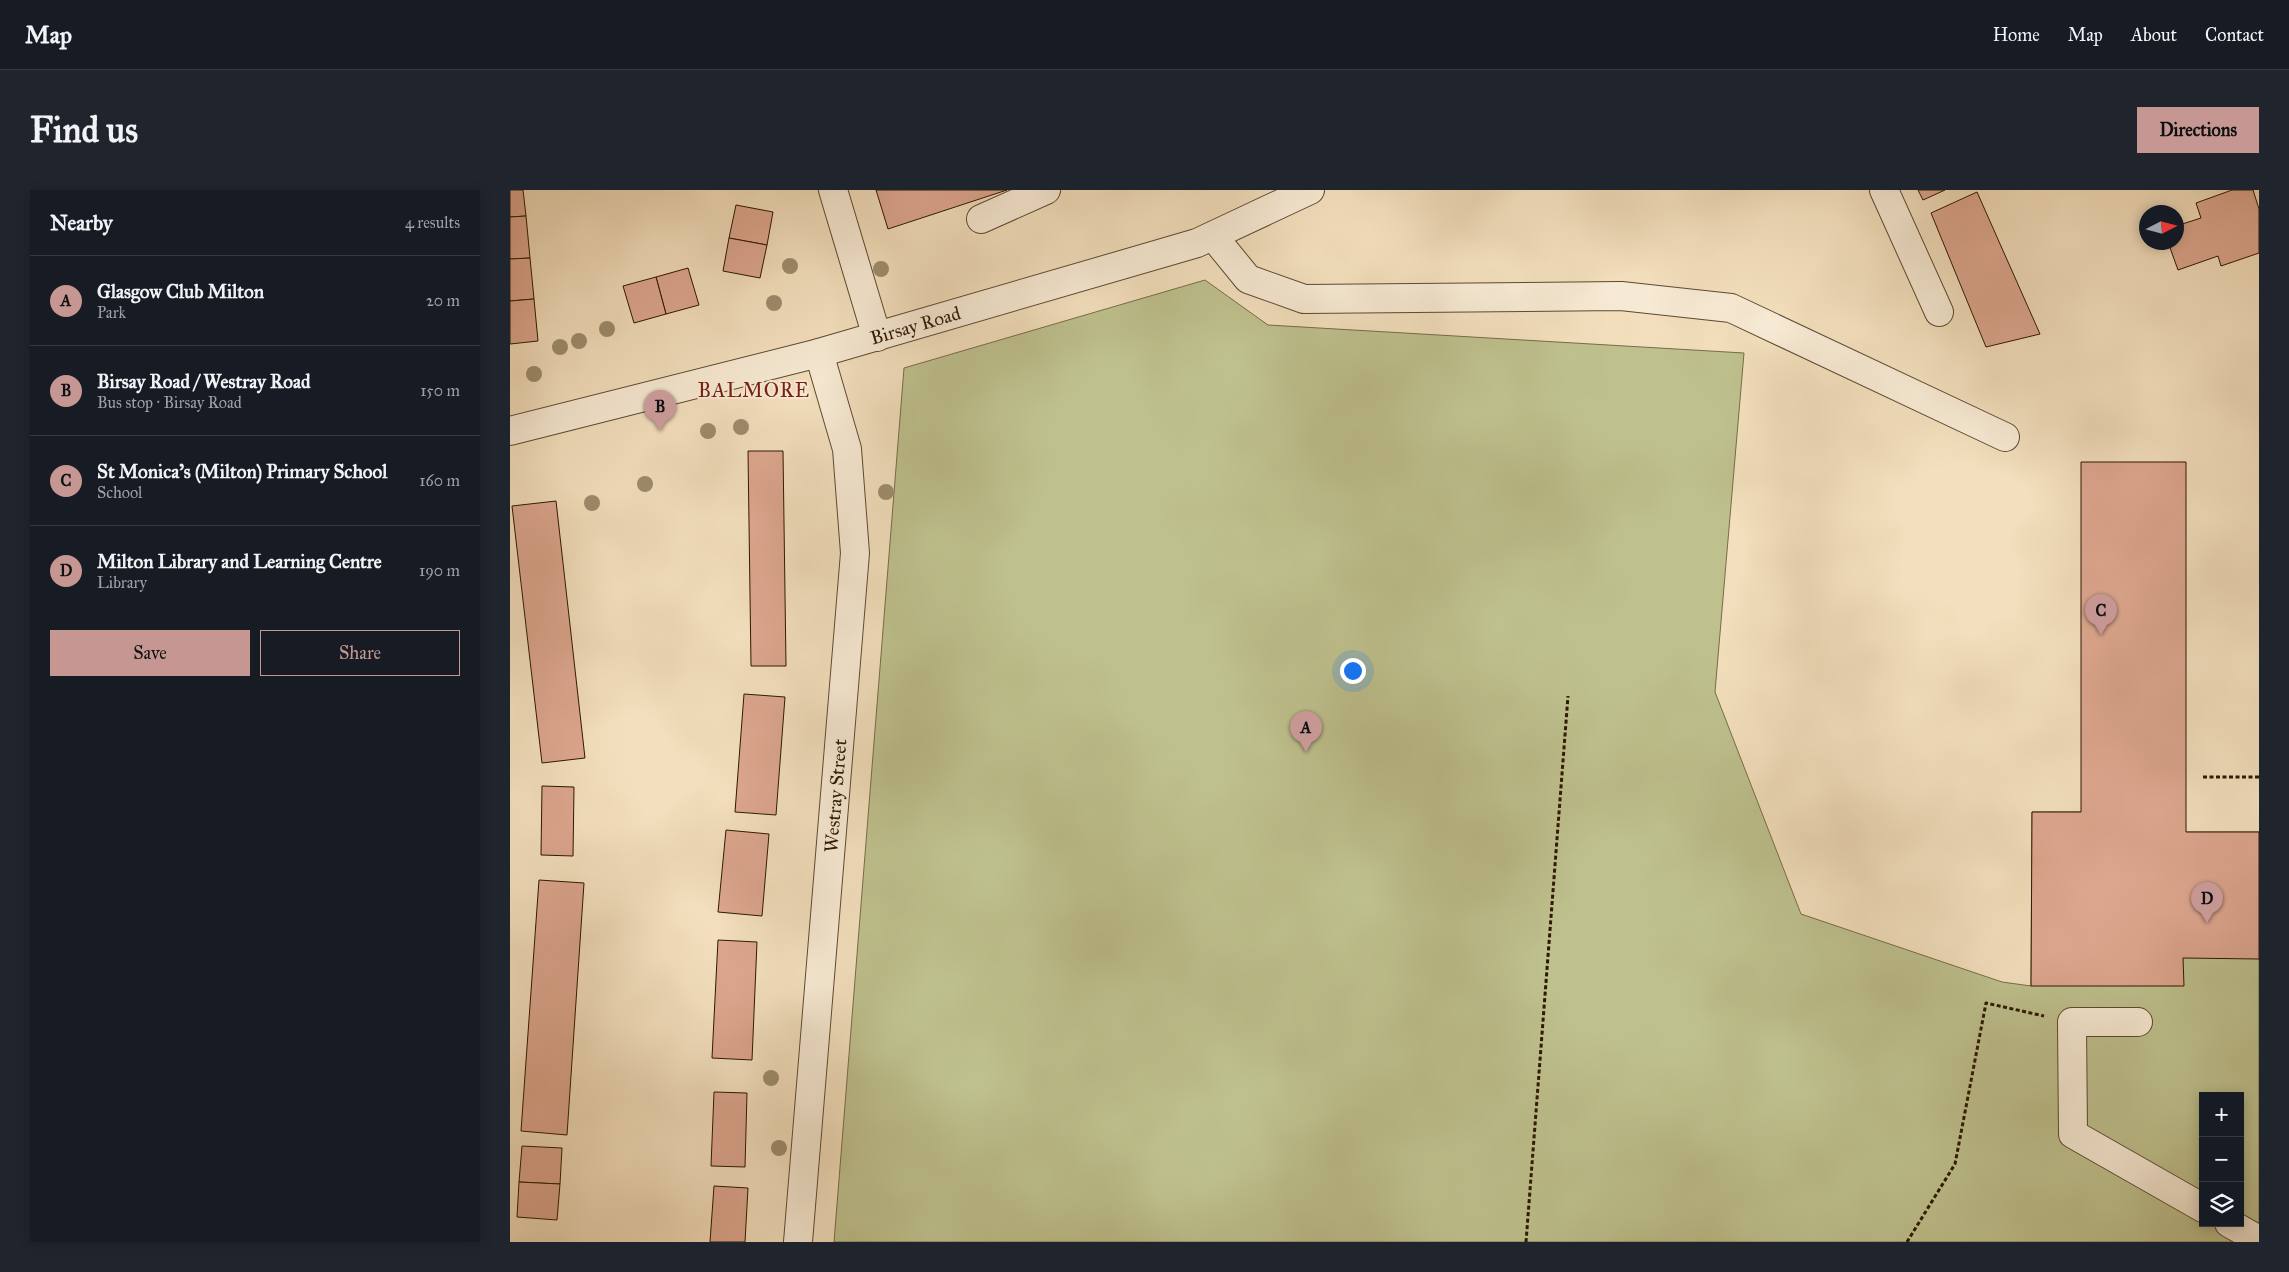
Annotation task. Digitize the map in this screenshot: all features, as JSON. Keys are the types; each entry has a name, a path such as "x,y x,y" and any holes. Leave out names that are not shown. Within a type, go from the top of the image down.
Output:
{"street":[{"path":"833,190 878,336"},
{"path":"981,219 1046,190"},
{"name":"Birsay Road","path":"510,431 820,353 1197,243 1213,236 1282,196 1310,190"},
{"path":"1884,190 1939,312"},
{"path":"1213,236 1248,279 1304,299 1621,296 1731,308 2005,437"},
{"name":"Westray Street","path":"798,1242 854,554 847,449 820,353"},
{"path":"2138,1022 2072,1022 2073,1134 2199,1206"},
{"path":"2236,1227 2259,1240"}],"path":[{"path":"1526,1242 1568,696"},
{"path":"2202,777 2259,778"},
{"path":"1907,1242 1955,1164 1986,1003 2072,1022"}],"green space":[{"path":"1205,280 1268,325 1744,353 1715,692 1801,914 2002,982 2031,986 2032,812 2081,812 2186,832 2259,832 2259,1242 834,1242 904,368"}],"building":[{"path":"510,190 523,190 526,216 510,217"},
{"path":"876,190 1007,190 888,229"},
{"path":"1918,190 1945,190 1923,200"},
{"path":"2232,190 2253,190 2259,209 2259,253 2221,266 2218,256 2178,270 2171,250 2184,250 2184,223 2201,218 2196,203"},
{"path":"1977,192 2040,334 1986,347 1931,213"},
{"path":"736,205 773,212 767,245 729,238"},
{"path":"526,216 530,258 510,259 510,217"},
{"path":"729,238 767,245 760,278 723,271"},
{"path":"530,258 534,299 510,301 510,259"},
{"path":"688,268 699,305 666,314 656,277"},
{"path":"656,277 666,314 634,323 623,286"},
{"path":"534,299 538,341 510,344 510,301"},
{"path":"748,451 783,451 786,666 751,666"},
{"path":"2081,462 2186,462 2186,832 2259,832 2259,959 2183,958 2184,986 2031,986 2032,812 2081,812"},
{"path":"556,501 585,758 542,763 512,506"},
{"path":"744,694 785,697 776,815 735,812"},
{"path":"542,786 574,787 573,856 541,855"},
{"path":"726,830 769,834 762,916 718,912"},
{"path":"539,880 584,883 567,1135 521,1131"},
{"path":"718,940 757,942 752,1060 712,1058"},
{"path":"714,1092 747,1093 745,1167 711,1166"},
{"path":"522,1146 562,1148 560,1184 519,1182"},
{"path":"519,1182 560,1184 557,1220 517,1217"},
{"path":"714,1186 748,1188 745,1242 710,1242"}],"place":[{"name":"Birsay Road / Westray Road","path":"660,431"},
{"name":"St Monica's (Milton) Primary School","path":"2101,635"},
{"name":"Glasgow Club Milton","path":"1306,752"},
{"name":"Milton Library and Learning Centre","path":"2207,923"}],"district":[{"name":"BALMORE","path":"754,390"}]}
